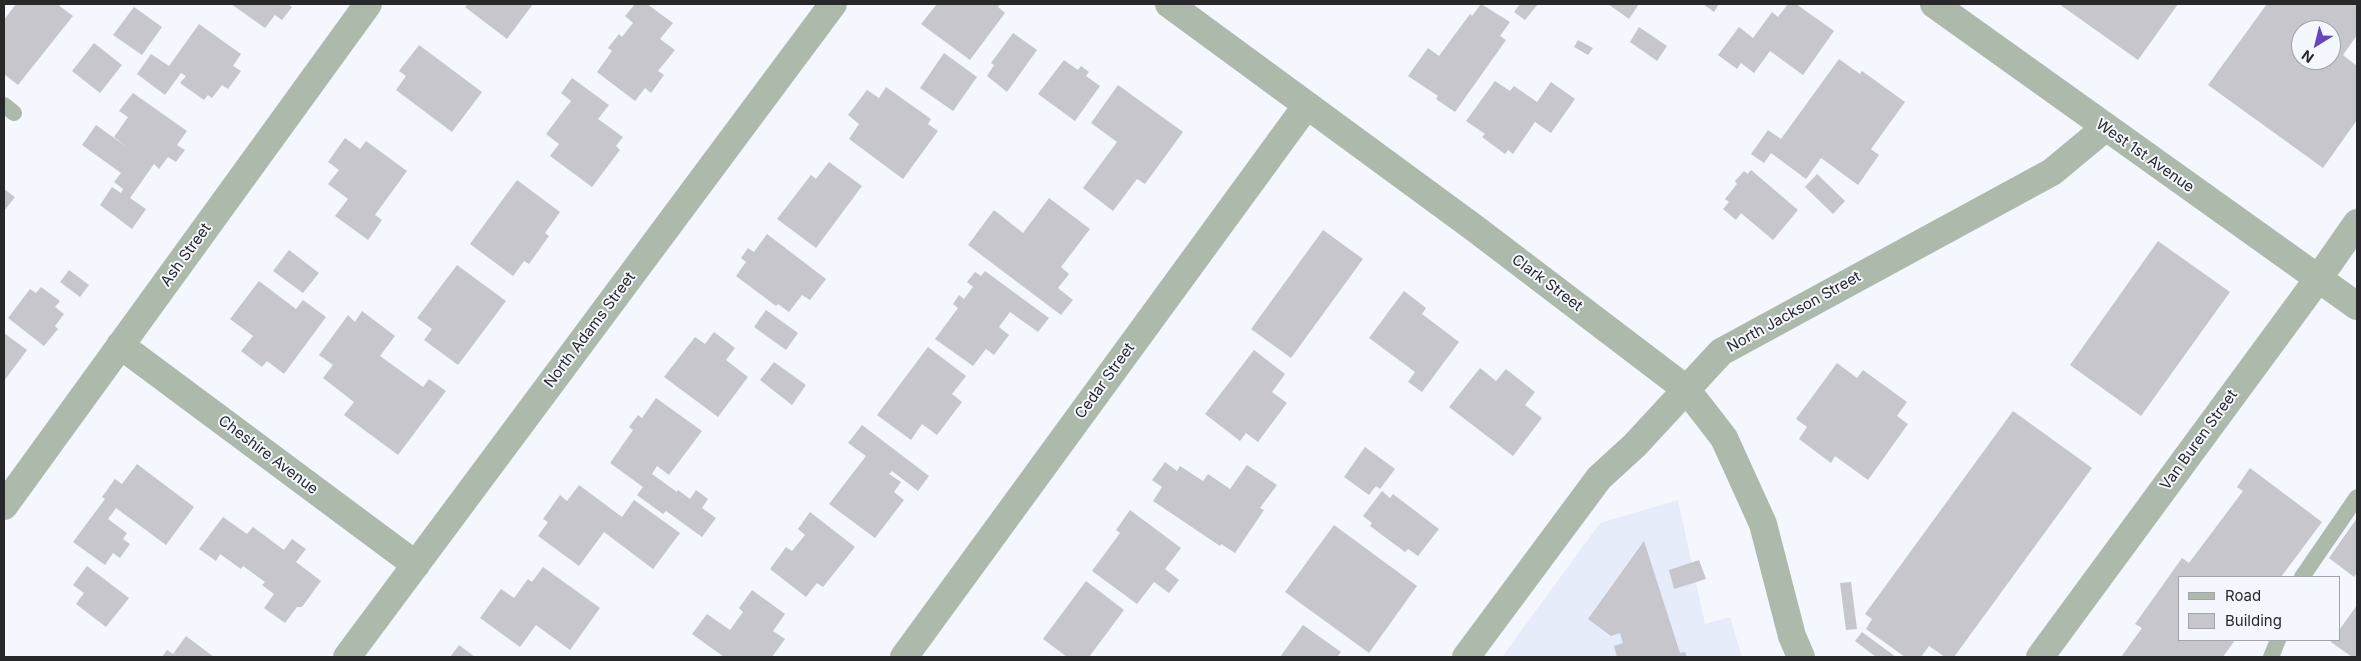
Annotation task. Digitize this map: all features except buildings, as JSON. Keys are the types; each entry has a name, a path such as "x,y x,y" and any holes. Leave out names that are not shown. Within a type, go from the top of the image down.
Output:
{"street":[{"name":"Ash Street","path":"4,506 368,4"},
{"name":"North Adams Street","path":"347,657 833,4"},
{"name":"Clark Street","path":"1169,4 1473,227 1686,389 1724,438 1763,524 1792,636 1801,657"},
{"name":"West 1st Avenue","path":"1934,4 2105,128 2357,306"},
{"name":"Cedar Street","path":"904,657 1306,105"},
{"name":"North Jackson Street","path":"1466,657 1595,484 1721,352 2052,172 2105,128"},
{"name":"Van Buren Street","path":"2040,657 2318,279 2357,223"},
{"name":"Cheshire Avenue","path":"120,346 416,565"}],"lane":[{"path":"2303,576 2357,497"},
{"path":"2271,657 2278,641"}],"shaded area":[{"path":"1678,500 1705,624 1730,617 1742,657 1502,657 1600,523"}]}
